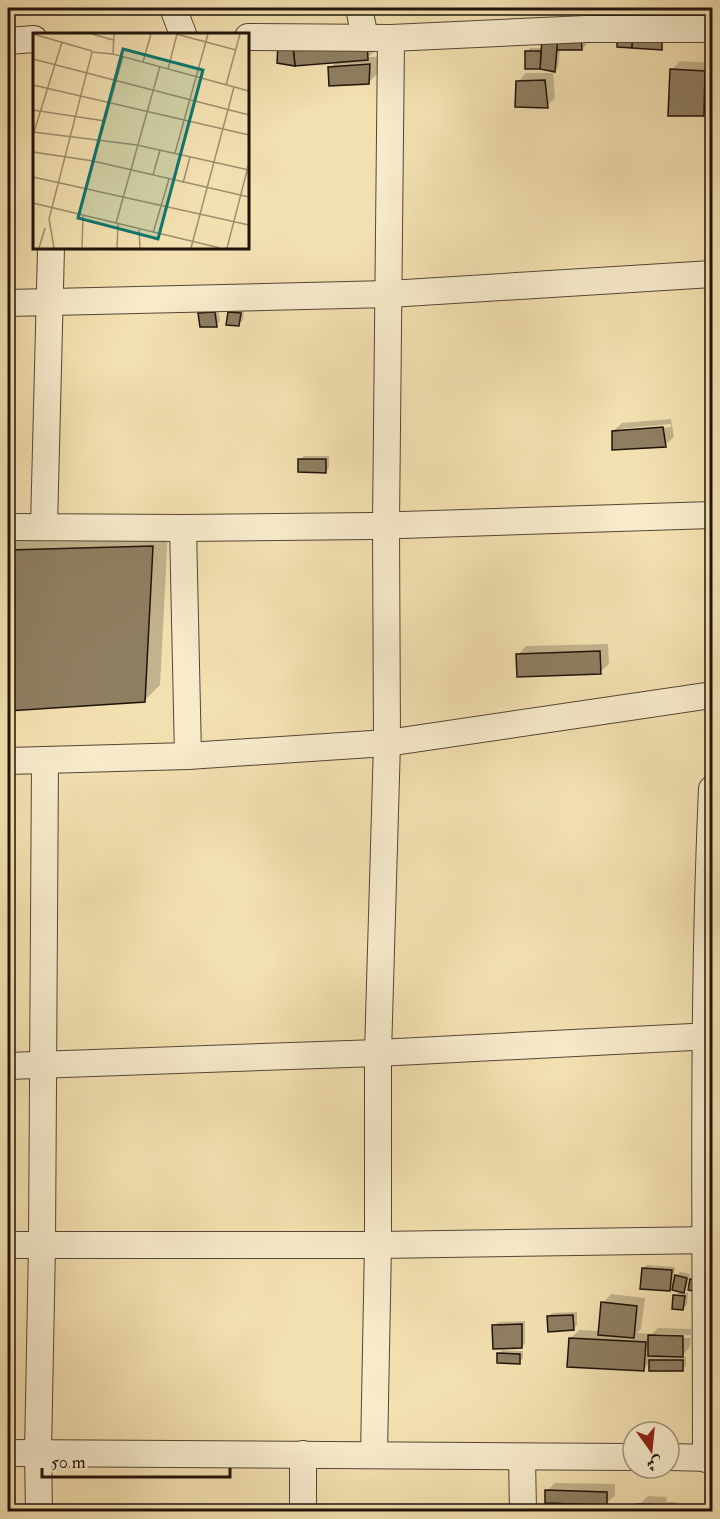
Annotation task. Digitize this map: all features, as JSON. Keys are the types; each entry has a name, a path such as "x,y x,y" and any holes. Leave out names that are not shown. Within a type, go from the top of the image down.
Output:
{"street":[{"path":"173,8 183,33"},
{"path":"359,8 365,38"},
{"path":"249,37 392,38 575,30 682,18 712,29"},
{"path":"374,1454 378,1245 378,1053 387,743 386,525 392,38"},
{"path":"8,41 33,39"},
{"path":"44,526 51,249"},
{"path":"8,303 389,294 712,274"},
{"path":"8,527 183,528 386,525 712,515"},
{"path":"183,528 188,756"},
{"path":"8,761 188,756 387,743 712,695"},
{"path":"39,1512 45,760"},
{"path":"681,1457 709,1458 712,789"},
{"path":"8,1066 378,1053 710,1036"},
{"path":"8,1245 378,1245 709,1240"},
{"path":"8,1453 621,1457"},
{"path":"303,1454 303,1512"},
{"path":"522,1457 523,1512"}],"building":[{"path":"617,29 633,33 632,48 617,47"},
{"path":"633,33 662,34 662,50 632,48"},
{"path":"581,34 582,50 555,50 558,35"},
{"path":"558,35 555,72 540,69 542,37"},
{"path":"367,41 368,60 295,66 293,47"},
{"path":"278,43 293,47 295,66 277,63"},
{"path":"525,51 541,51 540,69 525,69"},
{"path":"370,64 369,84 329,86 328,67"},
{"path":"670,69 705,71 704,116 668,116"},
{"path":"545,80 548,108 515,107 516,81"},
{"path":"215,312 217,327 200,327 198,313"},
{"path":"228,312 241,313 239,326 226,325"},
{"path":"663,427 666,447 612,450 612,431"},
{"path":"298,459 326,459 326,473 298,472"},
{"path":"153,546 145,702 8,711 8,550"},
{"path":"600,651 601,674 517,677 516,654"},
{"path":"642,1268 672,1270 670,1291 640,1289"},
{"path":"675,1275 687,1278 684,1293 672,1290"},
{"path":"690,1279 699,1281 697,1292 688,1290"},
{"path":"673,1295 685,1296 683,1310 672,1309"},
{"path":"601,1302 637,1306 634,1338 598,1335"},
{"path":"573,1315 574,1330 548,1332 547,1316"},
{"path":"522,1324 522,1348 493,1349 492,1325"},
{"path":"648,1335 683,1336 683,1357 648,1356"},
{"path":"569,1338 646,1342 644,1371 567,1367"},
{"path":"497,1353 520,1354 520,1364 497,1363"},
{"path":"649,1360 683,1360 683,1371 649,1371"},
{"path":"545,1490 607,1492 607,1505 545,1503"},
{"path":"638,1504 659,1505 659,1512 638,1512"},
{"path":"663,1505 673,1505 673,1512 663,1512"},
{"path":"701,1505 712,1505 712,1512 701,1512"}]}
